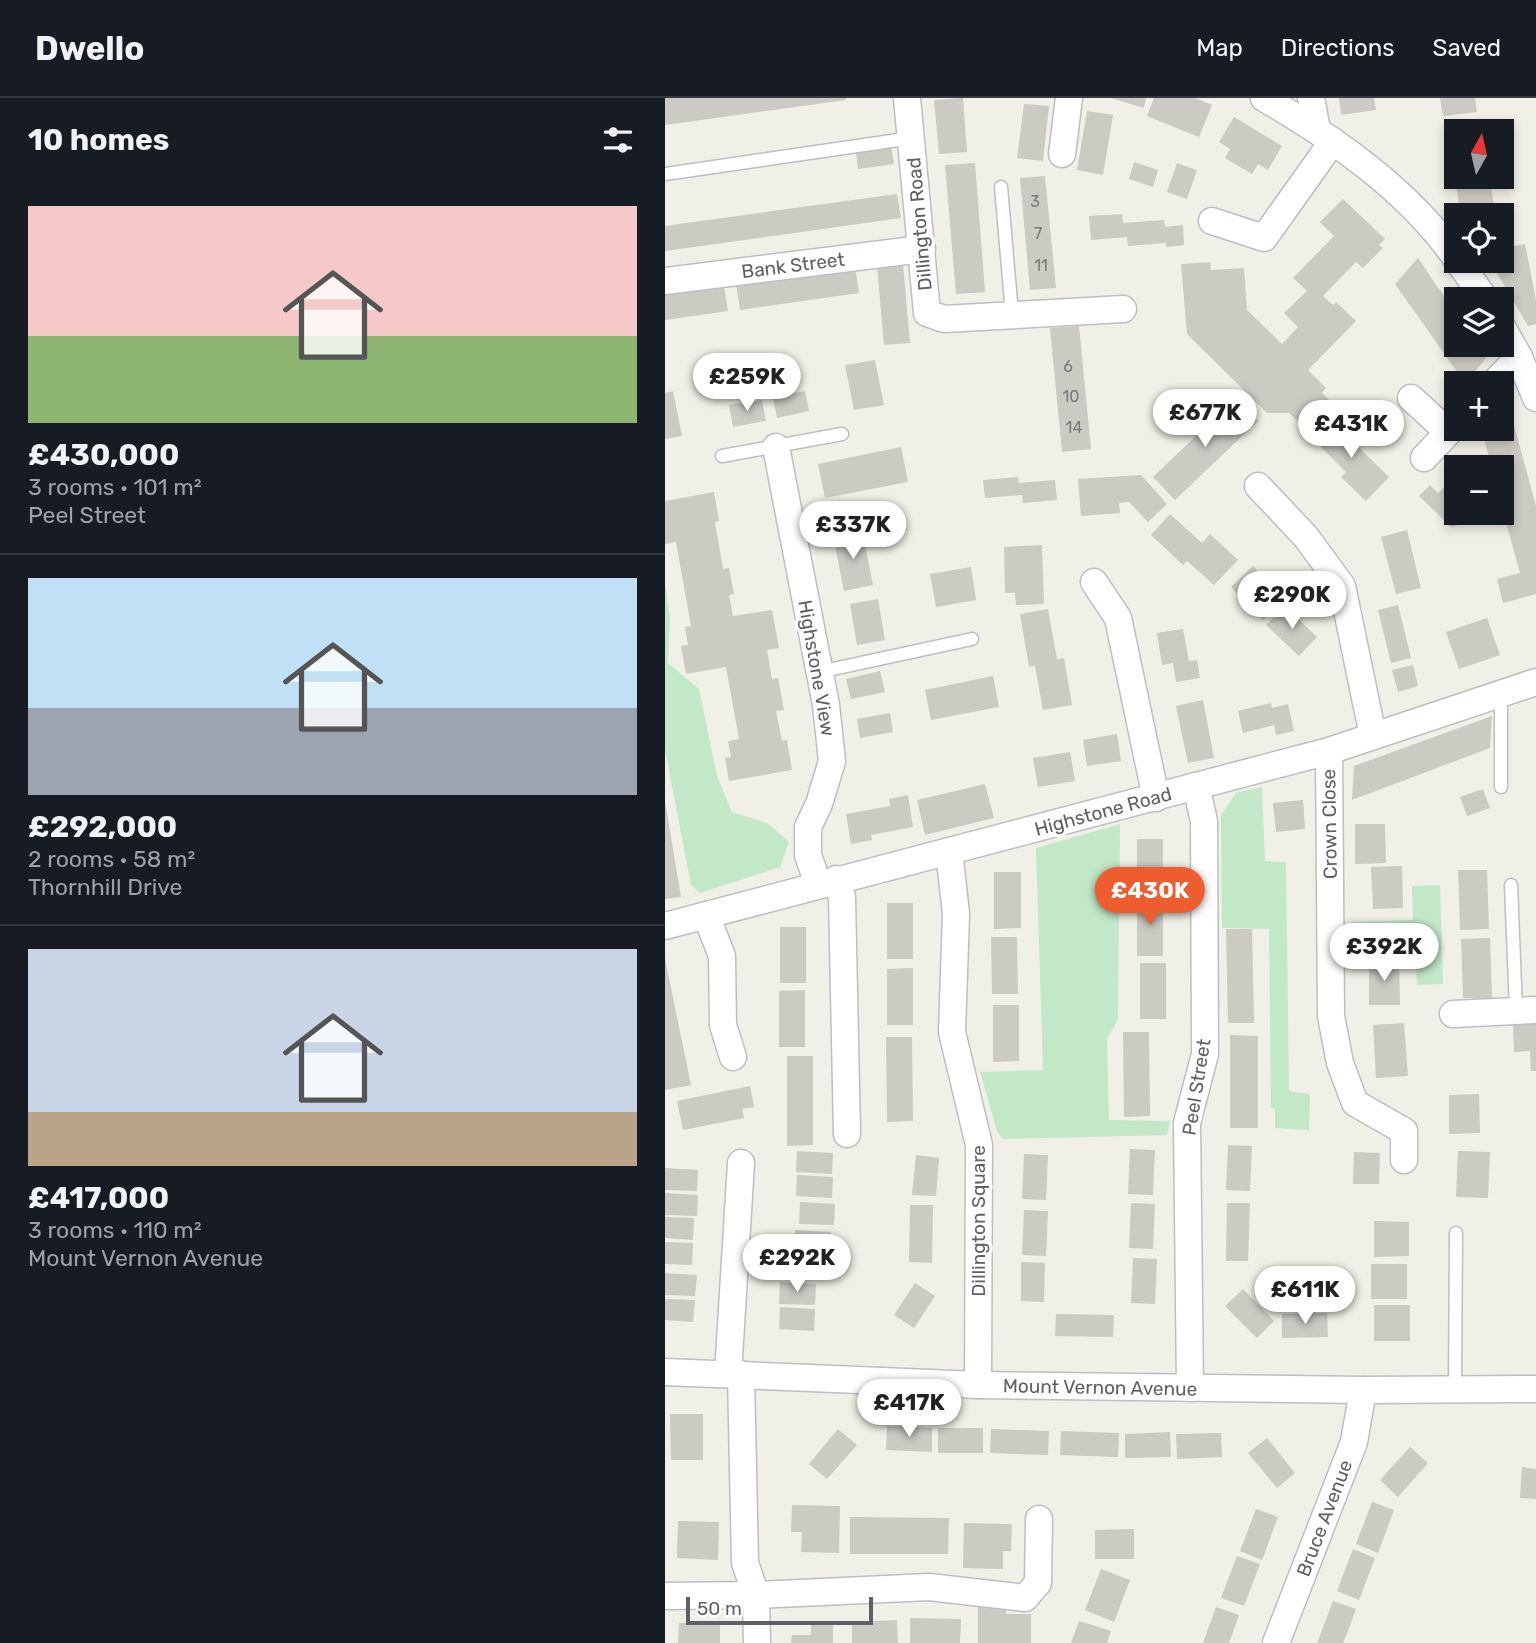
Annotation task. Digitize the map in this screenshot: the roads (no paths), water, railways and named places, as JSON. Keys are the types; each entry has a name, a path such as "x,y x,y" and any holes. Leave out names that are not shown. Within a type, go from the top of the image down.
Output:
{"street":[{"name":"Dillington Road","path":"908,98 927,313 944,319 1009,315"},
{"path":"1062,155 1069,98"},
{"path":"1264,98 1325,136 1375,172 1444,241"},
{"path":"1311,98 1325,136"},
{"path":"1212,221 1264,239 1325,136"},
{"name":"Bank Street","path":"665,281 922,249"},
{"path":"1009,315 1123,309"},
{"path":"1514,348 1536,398"},
{"path":"1506,371 1519,357"},
{"path":"1411,398 1444,422"},
{"path":"1424,458 1444,437"},
{"name":"Highstone View","path":"776,447 826,705 831,761 819,804 808,827 808,855 827,882 842,897 847,1134"},
{"path":"1258,486 1306,537 1342,586 1373,736"},
{"path":"1094,582 1118,618 1156,798"},
{"name":"Highstone Road","path":"665,926 1329,751 1536,682"},
{"name":"Crown Close","path":"1329,751 1331,1016 1340,1063 1355,1103 1404,1131 1404,1160"},
{"name":"Peel Street","path":"1191,1388 1187,1123 1205,1054 1204,821 1196,786"},
{"name":"Dillington Square","path":"949,851 955,914 952,1032 979,1145 978,1385"},
{"path":"706,915 722,956 723,1025 733,1057"},
{"path":"1453,1014 1526,1010"},
{"path":"741,1163 735,1374 745,1563 756,1595 757,1643"},
{"name":"Mount Vernon Avenue","path":"665,1371 978,1385 1363,1390 1536,1389"},
{"name":"Bruce Avenue","path":"1276,1643 1354,1442 1363,1390"},
{"path":"665,1596 756,1595 929,1587 1025,1598 1038,1583 1039,1519"}],"lane":[{"path":"665,174 912,138"},
{"path":"1002,187 1009,315"},
{"path":"722,456 842,434"},
{"path":"819,672 972,639"},
{"path":"1501,694 1501,787"},
{"path":"1511,885 1526,1010"},
{"path":"1455,1389 1456,1233"}]}
